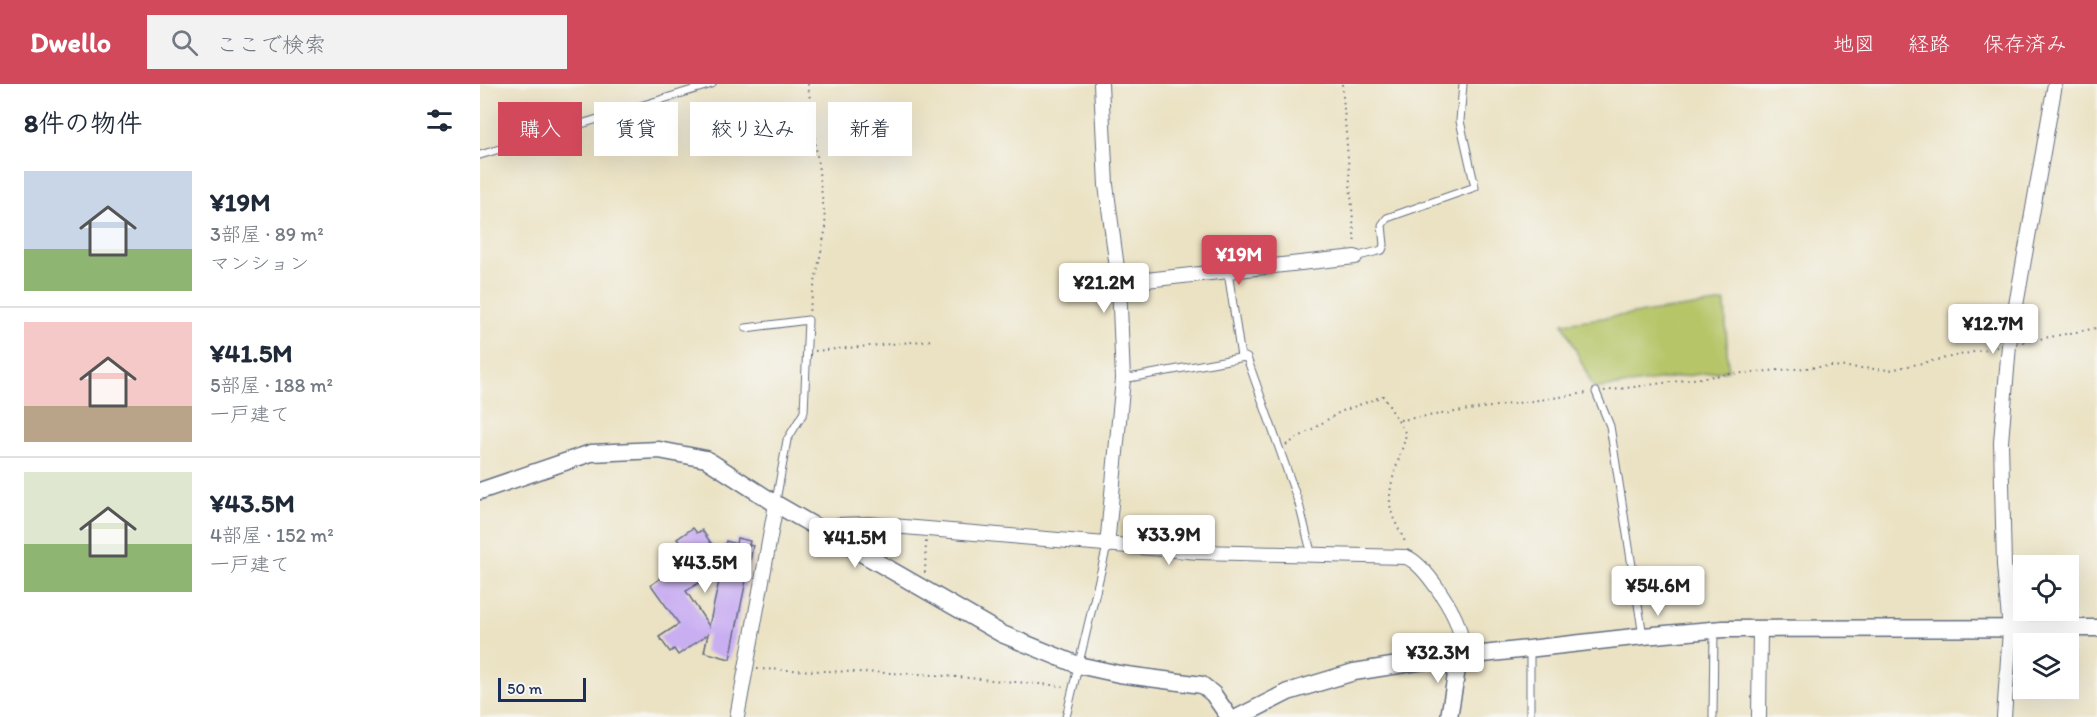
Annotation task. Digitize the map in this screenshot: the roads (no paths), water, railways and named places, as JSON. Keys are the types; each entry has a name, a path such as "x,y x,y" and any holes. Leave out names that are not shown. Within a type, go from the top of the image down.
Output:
{"street":[{"path":"1101,84 1106,185 1119,283 1123,379 1107,546"},
{"path":"2004,717 2010,630 2004,565 2001,442 2010,345 2055,84"},
{"path":"1119,283 1355,257"},
{"path":"480,491 591,453 659,450 706,459 776,504 1002,634 1078,665 1119,674 1196,683 1213,694 1229,717"},
{"path":"737,717 776,504"},
{"path":"830,534 838,525 843,524 927,529 1107,546 1249,555 1409,558 1424,572 1454,616 1461,634 1449,717"},
{"path":"1239,717 1288,693 1334,677 1391,666 1643,636 1760,629 2097,628"},
{"path":"1758,717 1760,629"}],"lane":[{"path":"480,156 712,84"},
{"path":"1355,257 1382,250 1384,245 1382,225 1387,218 1475,187 1461,129 1463,84"},
{"path":"1228,272 1241,357"},
{"path":"746,328 807,320 804,412 787,440 776,504"},
{"path":"1123,379 1241,357 1248,358 1256,388 1299,504 1312,556"},
{"path":"1596,392 1610,426 1643,636"},
{"path":"1066,717 1107,546"},
{"path":"1713,717 1714,630"},
{"path":"1530,648 1530,717"}]}
